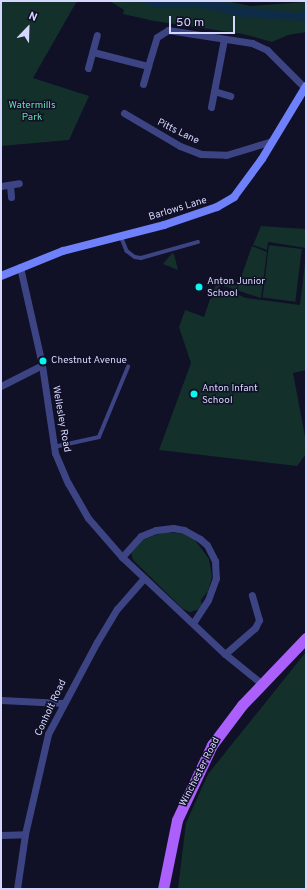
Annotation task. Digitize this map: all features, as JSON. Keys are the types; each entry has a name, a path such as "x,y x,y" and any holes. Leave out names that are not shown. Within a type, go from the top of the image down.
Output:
{"main road":[{"name":"Winchester Road","path":"163,889 174,831 195,778 224,727 306,638"}],"street":[{"path":"143,84 157,37 163,31 224,39 260,46 305,86"},
{"path":"88,68 97,35"},
{"path":"211,108 224,39"},
{"path":"93,52 148,66"},
{"name":"Barlows Lane","path":"1,276 20,267 58,253 121,235 164,225 217,207 234,197 248,179 305,86"},
{"path":"214,91 230,96"},
{"name":"Pitts Lane","path":"124,113 180,146 201,154 226,155 272,141"},
{"path":"1,186 19,183"},
{"path":"10,185 12,197"},
{"name":"Wellesley Road","path":"20,267 42,365 54,447 68,483 88,518 122,557 144,578 225,654 262,684"},
{"path":"1,386 42,365"},
{"path":"122,557 141,536 165,528 184,530 200,539 207,545 215,561 216,578 208,600 193,623"},
{"name":"Conholt Road","path":"17,889 25,834 48,734 62,703 118,610 144,578"},
{"path":"225,654 255,628 259,620 252,595"},
{"path":"1,700 62,703"},
{"path":"1,835 25,834"}],"lane":[{"path":"121,235 127,251 135,257 141,258 198,242"},
{"path":"54,447 99,436 128,367"}],"green space":[{"name":"Watermills Park","path":"1,1 77,1 33,78 89,96 69,140 1,146"},
{"path":"110,1 224,1 251,6 306,2 306,32 288,35 272,42 243,34 154,21 123,14 124,10"},
{"path":"261,226 306,229 306,248 268,242 267,250 253,245"},
{"path":"269,245 302,249 295,302 263,298"},
{"path":"252,246 267,252 261,298 224,286 225,282 238,286"},
{"path":"172,253 174,254 178,270 163,264"},
{"path":"306,254 306,370 293,373 306,442 306,454 297,466 159,450 191,363 179,327 185,310 204,317 210,299 226,290 246,298 300,305"},
{"path":"218,279 222,280 220,286 211,297"},
{"path":"164,532 185,534 195,540 209,559 212,577 208,591 201,600 202,607 197,610 190,612 183,609 133,560 131,552 137,542"},
{"path":"306,652 306,889 178,889 186,823 208,774"}],"water":[{"path":"140,1 221,1 242,7 297,13 306,10 306,21 242,17 198,7 154,8"}],"place":[{"name":"Anton Junior School","path":"199,287"},
{"name":"Chestnut Avenue","path":"43,361"},
{"name":"Anton Infant School","path":"194,394"}]}
